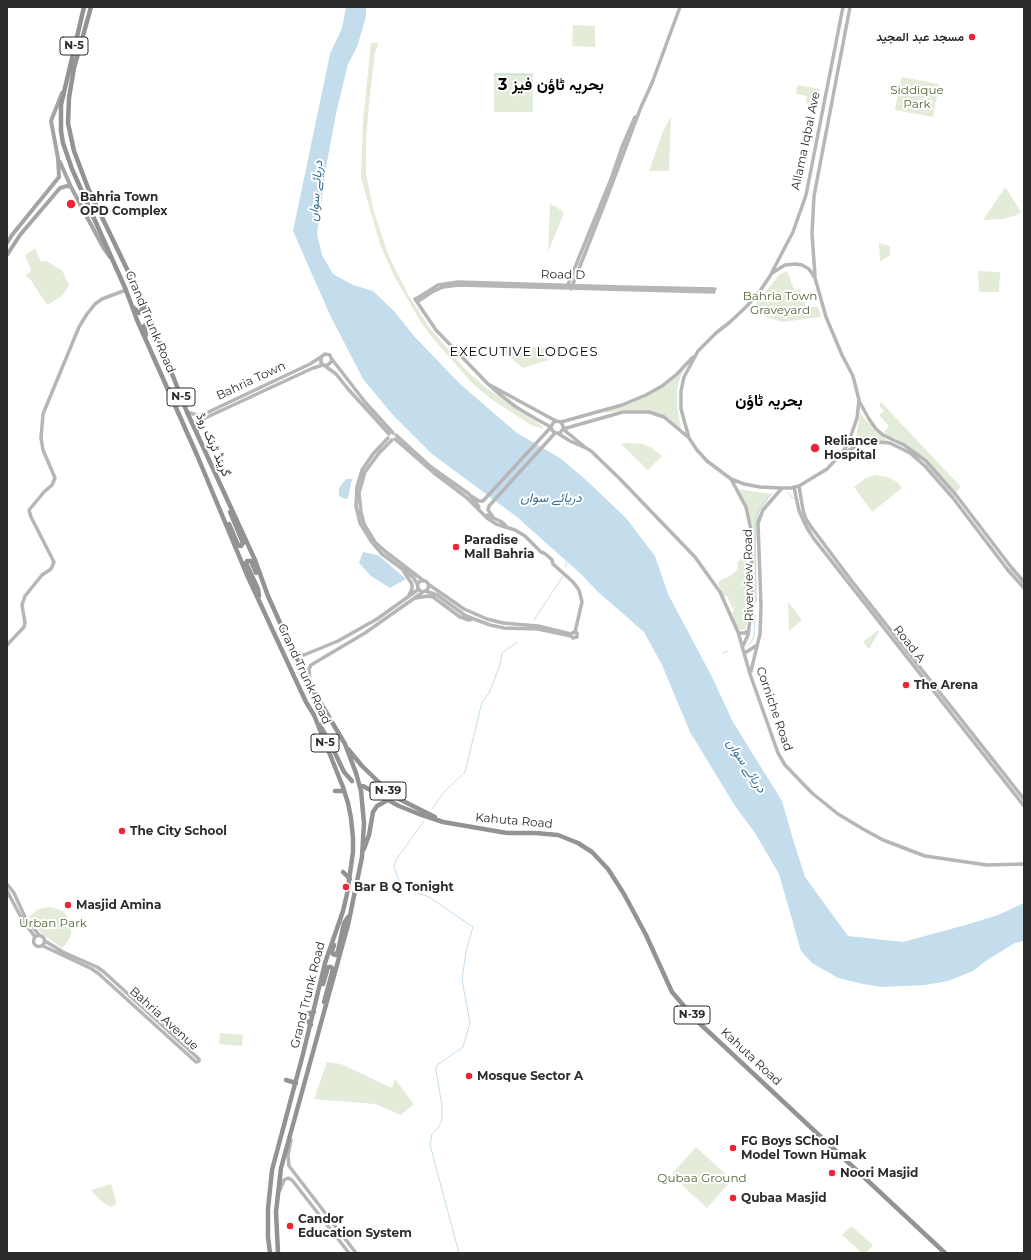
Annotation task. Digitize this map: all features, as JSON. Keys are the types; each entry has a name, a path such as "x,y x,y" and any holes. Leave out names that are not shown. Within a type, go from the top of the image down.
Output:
{"highway":[{"name":"N-5","path":"84,7 65,86 60,120 63,143 72,169 113,262"},
{"name":"گرینڈ ٹرنک روڈ","path":"90,7 74,68 69,98 68,113 70,137 74,151 88,188 149,315 196,431 255,560 268,596 310,685 345,744 356,773 360,791"},
{"name":"Grand Trunk Road","path":"113,262 218,503 239,556 306,702 314,716 344,791 352,818 353,838 350,879 342,911 325,963 311,1025 272,1170 268,1211 268,1237 270,1253"},
{"path":"128,297 136,311 139,313 141,312 142,309 131,279"},
{"path":"149,345 144,326 147,324 166,357"},
{"path":"218,503 238,545 241,546 243,543 230,512 228,501"},
{"path":"260,601 258,589 246,563 247,561 249,560 251,562 268,596"},
{"path":"314,716 332,747 344,772 352,781"},
{"path":"320,731 313,738 324,742"},
{"name":"Kahuta Road","path":"345,744 362,766 399,800 424,811 443,822"},
{"name":"Kahuta Road","path":"363,786 388,800 419,814 443,822 507,833 558,835 578,843 592,852 608,869 624,894 672,992 696,1020 945,1253"},
{"path":"335,791 344,791"},
{"name":"Grand Trunk Road","path":"278,1253 276,1212 281,1168 350,914 362,857 364,823 360,791"},
{"name":"N-39","path":"362,857 369,835 373,812 377,806 388,800"},
{"path":"343,872 350,879"},
{"path":"342,911 332,951 336,955 344,923 350,914"},
{"path":"316,1002 321,995 327,969 331,966 333,969 323,1004 324,1009"},
{"path":"311,1025 303,1016 314,1012"},
{"path":"286,1080 296,1082"}],"main road":[{"path":"7,243 59,177 58,158 51,121 65,86"},
{"path":"58,158 71,187 103,247 113,262"},
{"path":"7,255 20,235 60,188 63,186 71,187"}],"street":[{"path":"569,287 606,200 680,7"},
{"name":"Allama Iqbal Ave","path":"698,352 716,333 747,306 760,291 772,273 793,232 806,195 843,7"},
{"name":"Allama Iqbal Ave","path":"850,7 813,199 812,233 815,278 826,317 842,355 853,376 859,400"},
{"path":"772,273 785,265 795,264 802,265 809,270 815,278"},
{"name":"Road D","path":"488,384 436,330 416,301 432,292 448,286 715,290"},
{"path":"7,646 24,627 25,623 22,605 25,596 42,575 51,568 54,562 30,517 29,510 52,485 55,478 43,450 41,438 43,414 87,314 95,304 102,299 126,290"},
{"path":"571,635 575,632 582,602 580,593 573,582 553,564 552,560 522,534 506,526 496,524 487,518 466,497 434,473 392,437 336,374 320,362 321,357 326,354 331,357 392,437 480,502 485,499 553,423 622,405 646,395 662,386 677,374 698,352"},
{"path":"689,438 681,410 681,391 684,377 698,352"},
{"name":"Bahria Town","path":"188,412 200,416 310,364 321,357"},
{"path":"324,365 331,363 331,357"},
{"name":"Bahria Town","path":"196,431 203,419 313,368 324,365"},
{"path":"488,384 516,407 541,422 551,426 552,430 579,446 586,448"},
{"path":"488,384 558,422 586,448"},
{"path":"493,518 488,510 490,504 550,438 564,429 624,412 648,412 664,417 689,438 707,461 730,479 753,486 782,488 799,486 827,469 848,444 856,422 859,400"},
{"path":"859,400 869,419 880,432 892,440 904,445 926,461 956,495 1024,582"},
{"path":"541,422 546,427 545,432"},
{"path":"392,437 373,454 362,470 357,487 356,506 360,523 366,535 382,554 414,578 418,587 425,592 434,593 461,613 474,619 496,626 538,629 571,635"},
{"path":"392,437 365,472 359,493 364,524 376,542 386,552 428,584 464,609 487,620 538,626 571,635"},
{"path":"841,454 861,444 877,442 890,443 910,454 925,466 953,498 1007,569 1024,588"},
{"name":"Corniche Road","path":"586,448 619,478 695,557 720,592 738,632 750,674 778,753 785,765 812,793 838,814 883,840 925,856 987,865 1024,864"},
{"name":"Riverview Road","path":"730,479 746,507 750,518 751,530 752,606 748,631 743,646"},
{"name":"Road A","path":"799,486 803,510 806,519 812,528 851,580 1024,799"},
{"name":"Road A","path":"794,487 799,511 814,539 1024,806"},
{"name":"Riverview Road","path":"750,674 760,634 761,606 758,523 763,510 782,488"},
{"path":"471,496 489,517 502,522 506,526"},
{"path":"402,569 412,584 412,589 409,596"},
{"path":"295,652 304,655 338,641 377,619 409,596 418,587 420,582 424,581"},
{"path":"310,685 308,672 311,665 365,633 414,598 425,592 428,589 428,584"},
{"path":"414,598 432,596 463,618 469,620 474,619"},
{"name":"Riverview Road","path":"738,632 745,633 748,631"},
{"path":"745,653 757,645"},
{"path":"7,884 25,917 39,935 44,938 45,941 43,946 37,946 34,944 35,937 22,919 7,891"},
{"path":"35,937 39,935"},
{"name":"Bahria Avenue","path":"43,946 92,969 99,974 196,1062 199,1061 199,1059 104,972 97,967 63,952 45,941"},
{"path":"293,1121 287,1160 289,1166 356,1253"},
{"path":"276,1212 284,1180 286,1178 292,1180 349,1253"},
{"path":"306,1197 308,1191"}],"green space":[{"path":"573,25 595,26 595,47 572,46"},
{"path":"371,43 379,43 375,52 370,95 366,139 366,173 373,209 388,254 409,296 429,327 465,369 485,387 542,426 544,429 531,425 491,399 472,383 422,324 394,276 380,244 361,178 363,121"},
{"path":"494,73 533,73 533,112 494,112"},
{"name":"Siddique Park","path":"901,77 939,84 933,117 895,110"},
{"path":"797,85 820,89 817,105 806,103 807,96 796,94"},
{"path":"671,117 669,171 649,171 663,131"},
{"path":"1006,188 1021,212 1017,215 1003,219 983,220 1004,189"},
{"path":"550,204 564,213 548,252"},
{"path":"879,243 890,246 890,255 880,262"},
{"path":"35,248 41,262 46,261 62,270 69,286 62,296 47,305 30,279 26,276 31,270 25,255"},
{"name":"Bahria Town Graveyard","path":"787,271 795,292 800,289 806,307 818,307 821,317 782,322 769,318 756,311 754,306 780,274"},
{"path":"978,271 1000,272 999,292 979,292"},
{"path":"502,348 544,348 548,360 523,368 500,349"},
{"path":"684,370 677,390 677,406 681,429 665,417 643,410 623,410 606,413 606,411 630,404 648,395"},
{"path":"881,402 961,487 955,493 928,461 896,438 890,437 884,433 889,426 879,415 884,411 879,405"},
{"path":"860,413 877,433 890,442 871,442 850,448 856,437"},
{"path":"621,444 642,444 652,448 662,456 648,470"},
{"path":"875,475 888,477 897,482 902,488 872,512 854,487 864,479"},
{"path":"738,489 772,494 759,513 756,547 756,604 754,603 749,512"},
{"path":"742,557 747,559 748,611 745,630 740,630 737,627 732,613 734,611 727,596 724,597 718,583 737,570 738,562"},
{"path":"788,602 802,620 789,631"},
{"path":"878,630 879,632 869,649 863,642"},
{"name":"Urban Park","path":"51,907 63,911 71,924 71,935 67,943 62,948 41,933 30,919 30,916 37,910"},
{"path":"220,1033 243,1035 242,1046 219,1044"},
{"path":"327,1062 341,1064 392,1088 395,1079 414,1104 401,1115 375,1104 314,1099"},
{"name":"Qubaa Ground","path":"696,1147 732,1180 707,1208 671,1175"},
{"path":"111,1184 116,1204 111,1207 102,1202 91,1190"},
{"path":"851,1226 873,1245 866,1253 862,1253 842,1235"}],"water":[{"name":"دریائے سواں","path":"346,7 366,7 366,17 357,47 348,64 337,109 327,162 317,234 322,255 333,274 353,285 373,291 394,311 414,336 460,384 517,433 560,458 585,479 626,518 655,556 668,594 712,677 733,722 782,801 805,877 848,936 903,942 998,915 1024,903 1024,941 1015,943 987,960 973,971 948,981 925,985 883,987 863,984 838,978 812,963 801,951 779,874 755,833 735,806 690,732 662,665 644,632 517,517 432,454 392,414 363,379 330,315 293,231 330,54 342,28"},
{"path":"346,479 352,479 348,498 345,499 339,496 339,488"},
{"path":"363,552 378,555 406,579 390,588 371,576 359,563"}],"waterway":[{"path":"495,74 533,75"},
{"path":"787,492 794,499"},
{"path":"756,601 755,523 760,507 772,493"},
{"path":"808,525 812,532"},
{"path":"813,535 846,577"},
{"path":"565,567 567,562"},
{"path":"534,620 563,576"},
{"path":"858,592 884,625"},
{"path":"747,646 751,643 754,636 755,614"},
{"path":"891,634 953,713"},
{"path":"432,809 444,792 465,772 482,702 489,693 500,665 502,653 517,642"},
{"path":"723,653 728,651"},
{"path":"961,722 1024,802"},
{"path":"424,821 396,860 394,867 399,880 413,891 429,897 473,927 466,951 462,980 470,1023 463,1047 436,1066 442,1106 442,1120 438,1128 432,1134 430,1145 459,1253"}],"place":[{"name":"مسجد عبد المجید","path":"972,37"},
{"name":"Bahria Town OPD Complex","path":"71,204"},
{"name":"Reliance Hospital","path":"815,448"},
{"name":"Paradise Mall Bahria","path":"456,547"},
{"name":"The Arena","path":"906,685"},
{"name":"The City School","path":"122,831"},
{"name":"Bar B Q Tonight","path":"346,887"},
{"name":"Masjid Amina","path":"68,905"},
{"name":"Mosque Sector A","path":"469,1076"},
{"name":"FG Boys SChool Model Town Humak","path":"733,1148"},
{"name":"Noori Masjid","path":"832,1173"},
{"name":"Qubaa Masjid","path":"733,1198"},
{"name":"Candor Education System","path":"290,1226"}],"district":[{"name":"بحریہ ٹاؤن فیز 3","path":"551,85"},
{"name":"EXECUTIVE LODGES","path":"524,352"},
{"name":"بحریہ ٹاؤن","path":"769,401"}]}
